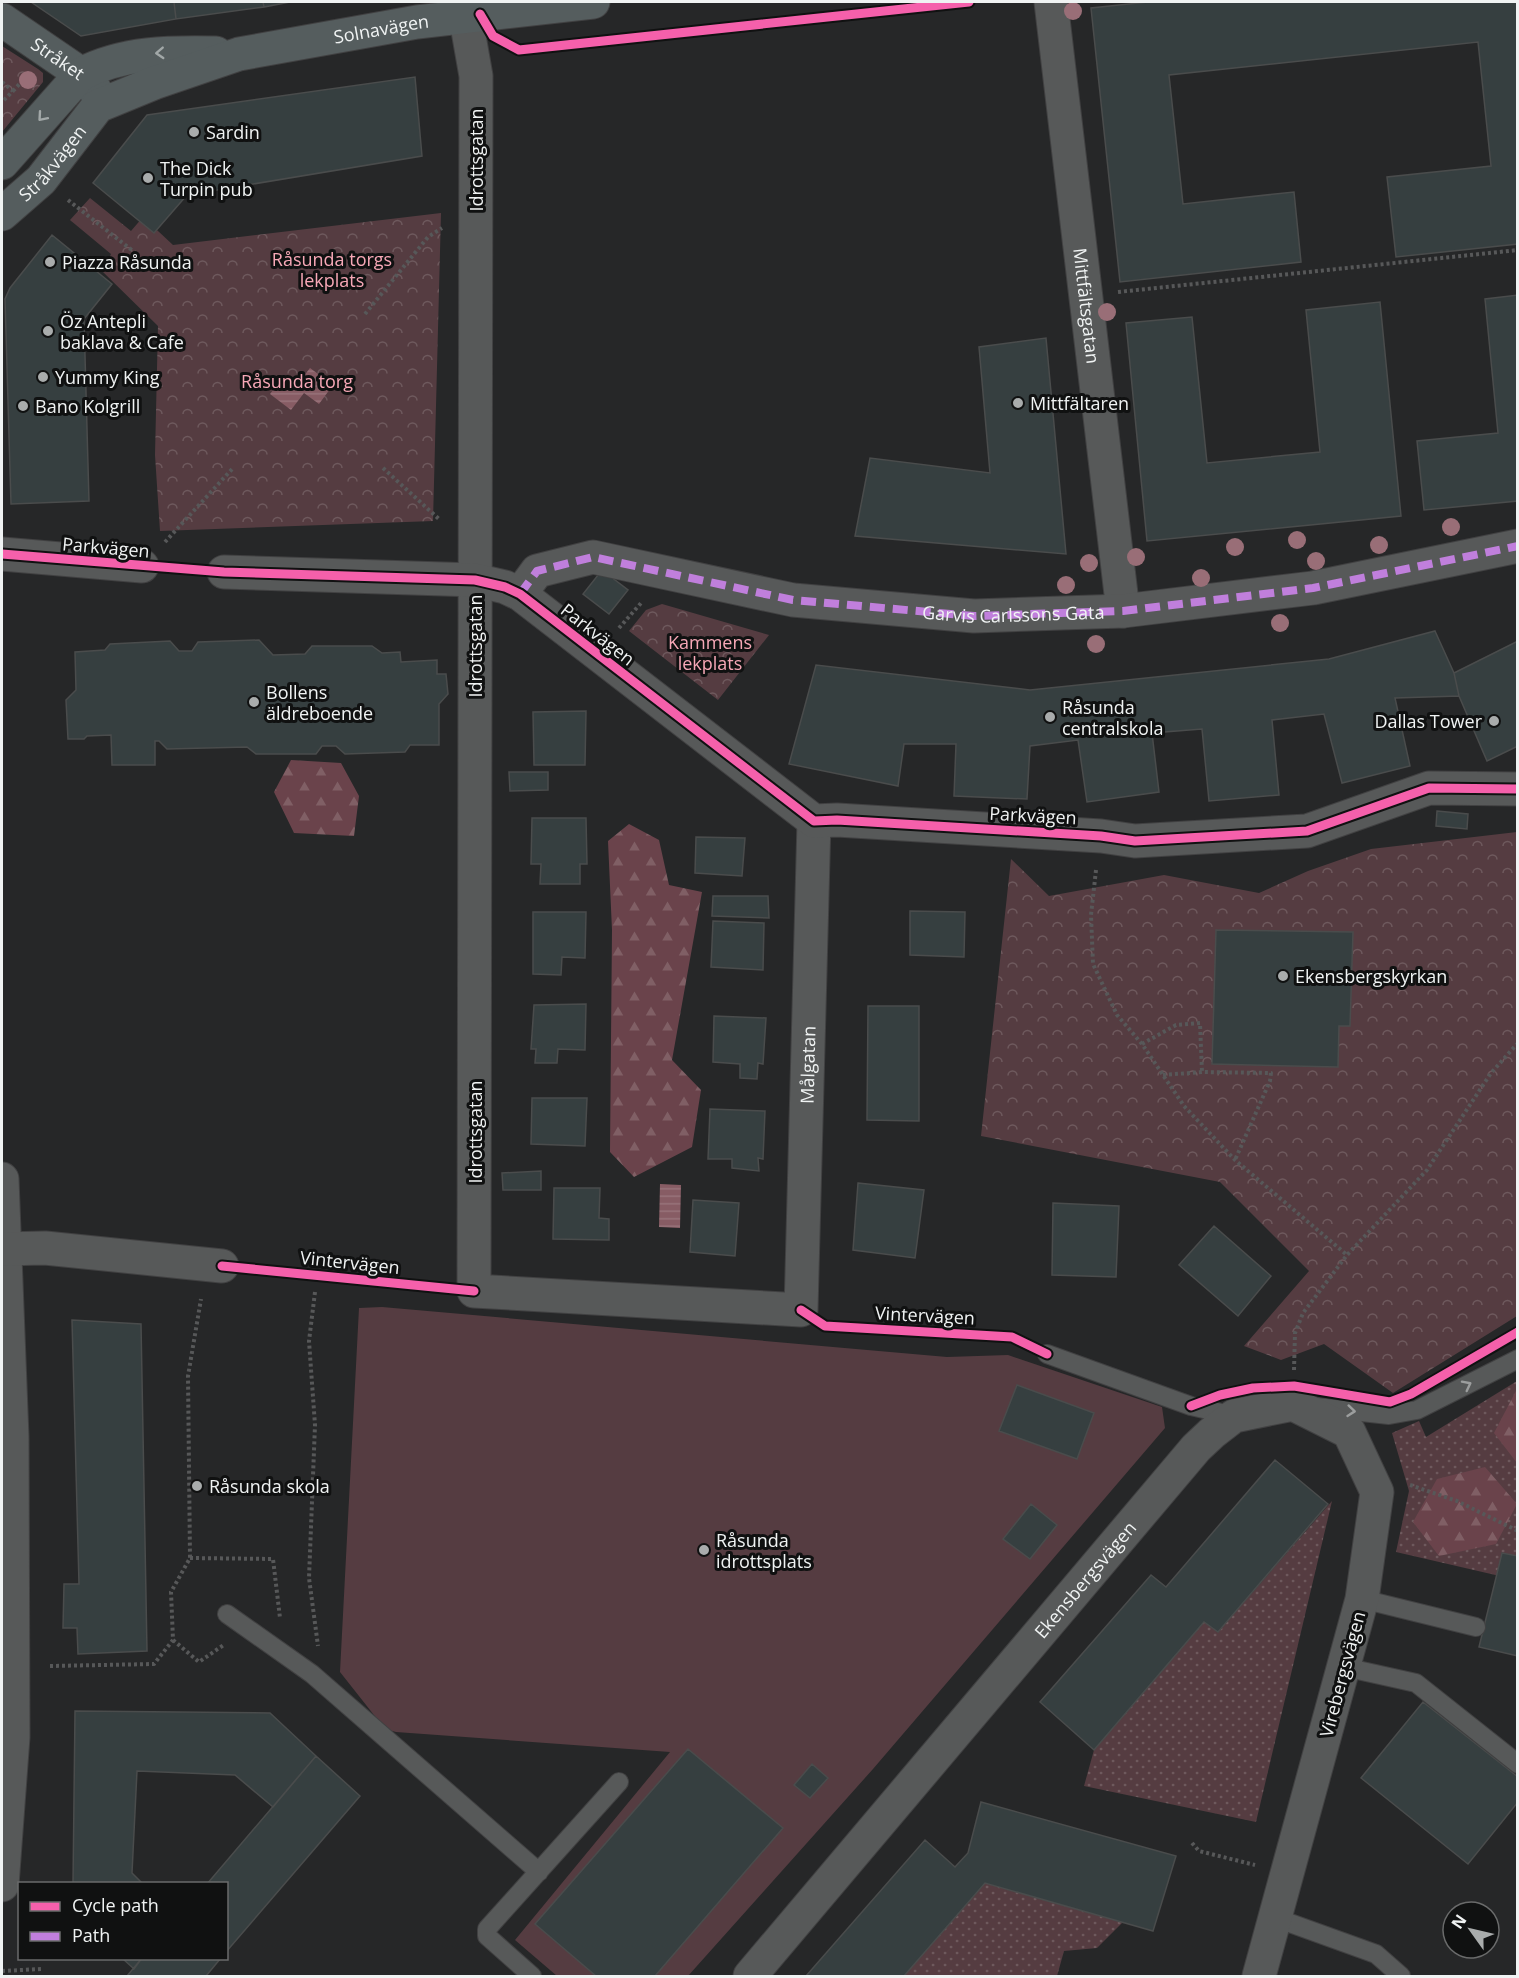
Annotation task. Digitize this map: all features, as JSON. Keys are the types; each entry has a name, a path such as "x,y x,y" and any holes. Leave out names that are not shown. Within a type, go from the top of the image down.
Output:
{"street":[{"name":"Solnavägen","path":"98,106 154,82 239,54 465,8 593,2"},
{"name":"Mittfältsgatan","path":"1051,2 1123,611"},
{"name":"Idrottsgatan","path":"465,8 477,76 474,1291 801,1310"},
{"name":"Stråket","path":"2,20 87,78 96,93 98,106"},
{"name":"Solnavägen","path":"81,74 95,67 142,54 192,52 239,54"},
{"name":"Stråkvägen","path":"2,163 81,74"},
{"name":"Stråkvägen","path":"2,214 41,180 98,106"},
{"name":"Garvis Carlssons Gata","path":"520,594 537,571 593,557 793,600 974,616 1123,611 1313,588 1518,546"},
{"name":"Parkvägen","path":"2,554 142,567"},
{"name":"Parkvägen","path":"224,573 476,580 505,587 520,594 814,821 837,820 1101,836 1135,841 1307,831 1429,788 1518,789"},
{"name":"Målgatan","path":"801,1310 814,821"},
{"path":"2,1179 2,1249 9,1312 7,1738 2,1885"},
{"path":"2,1249 45,1248 222,1266"},
{"name":"Ekensbergsvägen","path":"750,1977 1196,1448 1234,1416 1293,1390"},
{"name":"Virebergsvägen","path":"1260,1977 1362,1599 1377,1492 1349,1432 1293,1390"}],"lane":[{"path":"1047,1354 1191,1406 1234,1416"},
{"name":"Ekensbergsvägen","path":"1293,1390 1389,1415 1417,1410 1518,1359"},
{"path":"1362,1599 1476,1627"},
{"path":"227,1614 312,1674 539,1872"},
{"path":"1344,1667 1416,1683 1518,1764"},
{"path":"532,1977 487,1936 488,1929 619,1782"},
{"path":"1276,1918 1376,1954 1401,1977"}],"path":[{"path":"2,82 13,91 2,102"},
{"path":"41,180 138,255"},
{"path":"365,314 428,237 476,211"},
{"path":"1084,295 1518,250"},
{"path":"142,567 233,468"},
{"path":"383,468 439,520 475,535"},
{"path":"1101,836 1091,915 1093,964 1117,1015 1142,1044 1184,1106 1234,1160 1347,1255"},
{"path":"1142,1044 1176,1025 1200,1023 1202,1072"},
{"path":"1293,1390 1295,1333 1303,1313 1347,1255 1427,1170 1491,1073 1518,1043"},
{"path":"1164,1075 1202,1072 1271,1073 1270,1081 1234,1160"},
{"path":"50,1666 154,1664 173,1640 171,1592 190,1558 188,1376 202,1292"},
{"path":"312,1674 320,1662 309,1578 315,1425 309,1341 315,1292"},
{"path":"1408,1484 1457,1501 1518,1531"},
{"path":"190,1558 273,1558 281,1621"},
{"path":"173,1640 199,1662 247,1628"},
{"path":"1191,1843 1199,1851 1258,1866"},
{"path":"2,1971 41,1969"}],"green space":[{"path":"2,46 43,73 43,82 2,132"},
{"name":"Råsunda torg","path":"90,198 131,231 143,217 173,245 441,213 433,521 160,531 155,455 158,326 103,272 111,254 70,220"},
{"name":"Kammens lekplats","path":"662,604 769,635 718,700 629,631 646,610"},
{"path":"291,760 341,763 359,796 354,836 294,833 274,792"},
{"path":"629,824 659,840 669,885 702,892 672,1060 701,1090 692,1147 634,1177 610,1152 612,930 608,841"},
{"path":"1517,832 1517,1316 1393,1393 1324,1344 1281,1360 1244,1346 1309,1271 1220,1182 981,1136 1011,859 1049,896 1164,875 1259,893 1308,871 1371,849"},
{"name":"Råsunda idrottsplats","path":"382,1307 947,1357 1008,1355 1162,1407 1165,1428 873,1769 688,1976 557,1976 515,1940 670,1752 396,1732 385,1729 340,1672 359,1308"},
{"path":"1517,1381 1517,1580 1396,1552 1409,1491 1392,1433 1419,1421 1426,1437"},
{"path":"1517,1389 1517,1463 1494,1433"},
{"path":"1485,1467 1517,1504 1496,1544 1439,1556 1413,1522 1437,1479"},
{"path":"1332,1501 1256,1822 1084,1786 1094,1750 1204,1622 1218,1632"},
{"path":"985,1883 1123,1922 1097,1948 1064,1951 1057,1976 904,1976"}],"shaded area":[{"path":"310,368 333,385 319,404 304,393 291,410 270,394 284,376 297,385"},
{"path":"660,1184 681,1185 680,1228 659,1227"}],"building":[{"path":"31,2 174,2 176,19 81,36"},
{"path":"174,2 263,2 264,7 176,19"},
{"path":"263,2 290,2 264,7"},
{"path":"1148,2 1518,2 1518,244 1396,257 1387,177 1491,166 1478,42 1169,75 1183,204 1294,192 1301,262 1120,282 1091,8"},
{"path":"415,77 422,156 187,195 154,233 93,183 147,115"},
{"path":"52,235 112,284 84,319 89,501 11,504 5,299 10,288"},
{"path":"1518,295 1518,501 1424,510 1417,441 1498,433 1485,299"},
{"path":"1380,302 1401,516 1147,541 1126,323 1192,317 1207,463 1320,452 1306,310"},
{"name":"Mittfältaren","path":"1046,338 1066,554 855,536 870,458 990,473 979,347"},
{"path":"602,570 628,590 609,614 583,594"},
{"name":"Råsunda centralskola","path":"1435,631 1454,673 1459,696 1395,698 1410,766 1342,783 1324,714 1272,720 1279,795 1209,801 1202,729 1152,733 1159,792 1087,802 1078,740 1030,746 1027,799 954,796 956,744 904,744 898,786 789,764 816,665 1030,690 1329,659"},
{"name":"Bollens äldreboende","path":"259,640 273,655 305,654 312,646 372,646 382,653 400,652 401,662 437,660 437,674 446,674 448,694 439,704 439,745 410,745 405,752 345,754 336,746 322,746 316,754 256,754 247,747 167,749 159,741 155,741 155,765 112,765 111,735 68,739 66,700 76,690 75,652 105,650 110,644 170,641 179,651 192,651 198,642"},
{"name":"Dallas Tower","path":"1518,641 1518,746 1487,761 1459,696 1454,673"},
{"path":"586,711 585,765 534,765 533,712"},
{"path":"509,772 548,772 548,790 510,791"},
{"path":"1437,811 1468,814 1467,829 1436,826"},
{"path":"532,818 586,818 587,864 580,864 580,884 540,884 541,864 531,864"},
{"path":"696,837 745,838 742,876 695,873"},
{"path":"713,896 768,896 769,918 712,916"},
{"path":"910,911 965,912 964,957 910,955"},
{"path":"533,912 586,912 585,958 562,957 561,975 533,974"},
{"path":"713,921 764,923 763,970 711,967"},
{"name":"Ekensbergskyrkan","path":"1216,930 1353,932 1350,1026 1339,1026 1338,1067 1212,1064"},
{"path":"586,1004 585,1050 558,1049 557,1063 535,1063 536,1049 531,1049 534,1005"},
{"path":"868,1006 919,1006 919,1121 867,1120"},
{"path":"714,1016 766,1018 763,1064 758,1063 757,1079 740,1078 740,1064 713,1062"},
{"path":"532,1098 587,1098 585,1146 531,1144"},
{"path":"710,1109 765,1111 763,1159 758,1158 759,1171 732,1168 732,1159 708,1159"},
{"path":"541,1171 541,1190 503,1190 502,1173"},
{"path":"858,1183 924,1190 915,1258 853,1250"},
{"path":"554,1188 600,1188 599,1218 609,1219 609,1240 553,1239"},
{"path":"693,1200 739,1203 735,1256 690,1252"},
{"path":"1053,1203 1119,1206 1116,1277 1052,1275"},
{"path":"1214,1226 1271,1276 1238,1316 1179,1265"},
{"path":"72,1320 141,1324 147,1651 78,1654 77,1628 63,1628 64,1584 79,1584"},
{"path":"1017,1385 1094,1413 1077,1459 999,1431"},
{"path":"1275,1460 1328,1504 1218,1632 1204,1622 1094,1750 1040,1702 1151,1575 1166,1587"},
{"path":"1031,1504 1057,1525 1030,1559 1003,1539"},
{"path":"1502,1553 1518,1556 1518,1656 1479,1647"},
{"path":"1423,1702 1518,1777 1518,1802 1468,1864 1361,1778"},
{"path":"75,1711 270,1713 316,1756 273,1807 235,1775 137,1771 132,1873 141,1882 73,1882"},
{"path":"688,1749 783,1828 655,1976 596,1976 535,1924"},
{"path":"316,1756 360,1796 228,1950 228,1882 209,1882"},
{"path":"812,1764 828,1778 810,1798 794,1785"},
{"path":"981,1802 1176,1856 1153,1931 985,1883 904,1976 806,1976 925,1840 955,1867 968,1853"},
{"path":"124,1960 141,1960 134,1969"},
{"path":"140,1960 219,1960 206,1976 127,1976"}],"marked path":[{"path":"520,594 537,571 593,557 793,600 974,616 1123,611 1313,588 1518,546"}],"cycle path":[{"path":"480,14 493,36 519,50 969,2"},
{"path":"2,554 224,572 475,580 505,587 520,594 814,821 837,820 1101,836 1135,841 1307,831 1429,788 1518,789"},
{"name":"Vintervägen","path":"222,1266 474,1291"},
{"name":"Vintervägen","path":"801,1310 825,1326 1012,1337 1047,1354"},
{"path":"1191,1406 1220,1395 1253,1388 1294,1386 1390,1402 1411,1394 1518,1332"}],"place":[{"name":"Sardin","path":"194,132"},
{"name":"The Dick Turpin pub","path":"148,178"},
{"name":"Piazza Råsunda","path":"50,262"},
{"name":"Öz Antepli baklava & Cafe","path":"48,331"},
{"name":"Yummy King","path":"43,377"},
{"name":"Mittfältaren","path":"1018,403"},
{"name":"Bano Kolgrill","path":"23,406"},
{"name":"Bollens äldreboende","path":"254,702"},
{"name":"Råsunda centralskola","path":"1050,717"},
{"name":"Dallas Tower","path":"1494,721"},
{"name":"Ekensbergskyrkan","path":"1283,976"},
{"name":"Råsunda skola","path":"197,1486"},
{"name":"Råsunda idrottsplats","path":"704,1550"}],"park label":[{"name":"Råsunda torgs lekplats","path":"332,269"}]}
